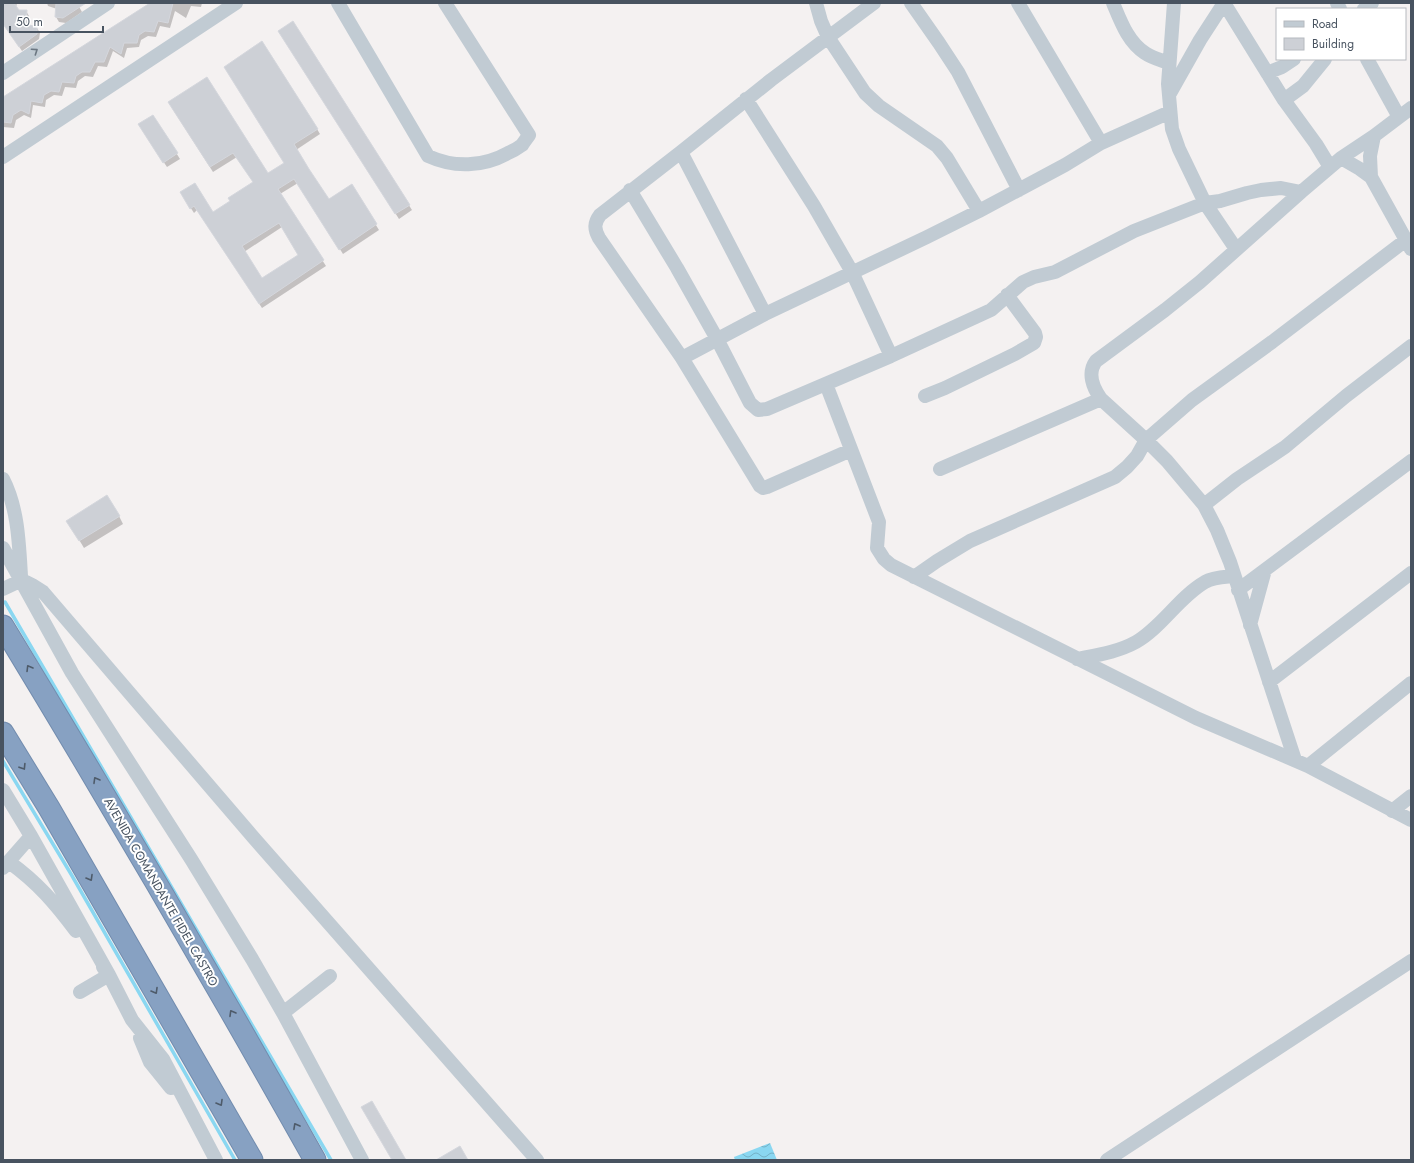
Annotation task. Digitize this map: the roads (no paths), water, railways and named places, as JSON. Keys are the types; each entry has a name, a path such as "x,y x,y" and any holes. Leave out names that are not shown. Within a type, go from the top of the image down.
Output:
{"highway":[{"name":"AVENIDA COMANDANTE FIDEL CASTRO","path":"3,626 93,774 247,1039 315,1160"},
{"path":"3,733 53,815 252,1160"}],"street":[{"path":"3,157 236,3"},
{"path":"338,3 428,156 440,161 453,163 481,164 495,160 521,146 529,135 445,3"},
{"path":"816,3 821,21 828,37 865,93 871,99 926,138 945,154 979,211"},
{"path":"851,450 767,487 763,488 760,486 682,358 596,233 594,227 595,221 600,215 630,190 681,152 746,99 874,3"},
{"path":"911,3 958,72 1018,190"},
{"path":"1018,3 1101,143"},
{"path":"1113,3 1126,33 1136,46 1147,54 1169,63"},
{"path":"1174,3 1168,84 1172,128 1179,149 1205,203 1236,249"},
{"path":"1168,95 1200,40 1224,3 1284,100 1316,144 1330,167"},
{"path":"5,67 101,5"},
{"path":"1267,73 1282,67 1292,60"},
{"path":"1284,100 1303,86 1324,60"},
{"path":"1368,60 1399,116"},
{"path":"1297,118 1303,86"},
{"path":"746,99 814,206 852,272 891,356"},
{"path":"1301,763 1269,682 1218,530 1204,505 1182,479 1146,440 1100,399 1091,376 1092,365 1096,360 1165,310 1200,282 1300,192 1341,158 1374,136 1411,108"},
{"path":"682,358 765,314 979,211 1101,143 1170,112"},
{"path":"1371,177 1370,156 1374,136"},
{"path":"681,152 765,314"},
{"path":"914,577 970,541 1115,477 1137,456 1146,440 1192,400 1408,244 1371,177 1341,158"},
{"path":"630,190 717,339 747,397 754,408 758,410 767,409 826,384 991,310 1023,282 1055,272 1134,231 1205,203 1220,201 1261,190 1281,188 1300,192"},
{"path":"925,396 952,385 1034,343 1036,337 1035,333 1007,295"},
{"path":"1204,505 1237,479 1285,447 1346,396 1411,346"},
{"path":"826,384 879,522 877,548 884,560 914,577 1196,718 1301,763 1411,820"},
{"path":"940,469 1100,399"},
{"path":"1238,590 1411,461"},
{"path":"3,479 9,491 18,535 22,580"},
{"path":"3,548 72,672 192,859 252,959 283,1013 362,1160"},
{"path":"1250,625 1265,570"},
{"path":"1269,682 1411,573"},
{"path":"1077,659 1108,653 1136,643 1147,635 1187,596 1206,582 1218,578 1234,576"},
{"path":"3,590 22,580"},
{"path":"22,580 43,592 279,867 537,1160"},
{"path":"1301,763 1411,683"},
{"path":"3,790 31,836 109,975 132,1020 150,1062 190,1112 216,1160"},
{"path":"1392,811 1411,796"},
{"path":"31,836 6,865 29,876 49,896 109,975"},
{"path":"1107,1160 1411,961"},
{"path":"80,992 109,975"},
{"path":"283,1013 330,976"}],"water":[{"path":"770,1143 777,1160 735,1160 734,1157"}],"waterway":[{"path":"5,602 331,1160"},
{"path":"3,761 71,874 235,1160"}]}
